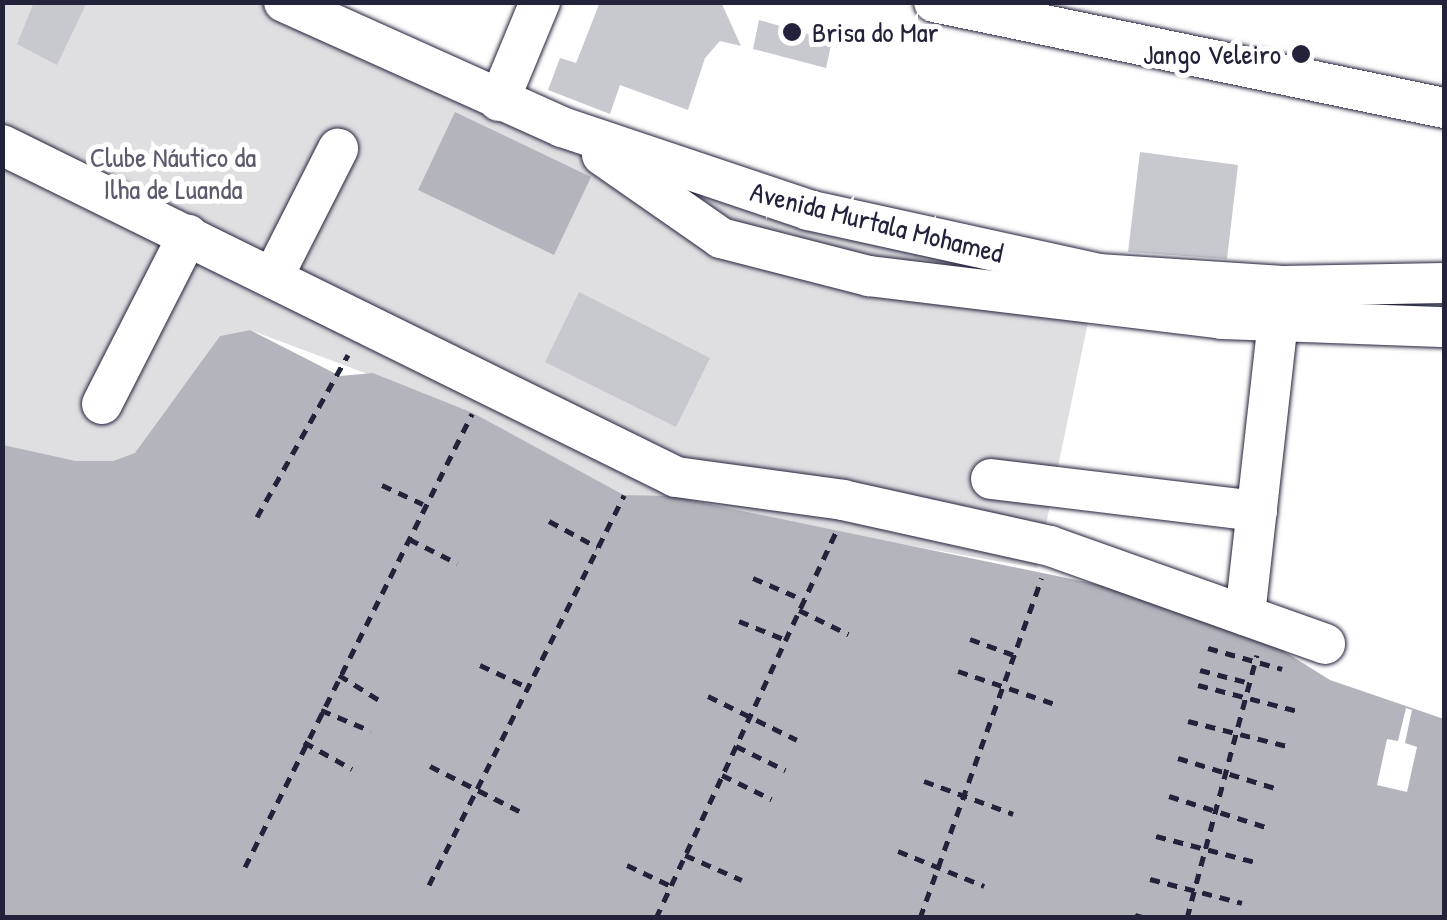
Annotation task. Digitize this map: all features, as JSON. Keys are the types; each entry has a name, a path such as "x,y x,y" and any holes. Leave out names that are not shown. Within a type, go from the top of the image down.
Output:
{"street":[{"name":"Avenida Murtala Mohamed","path":"284,2 562,128 808,210 1062,269 1282,286 1444,283"},
{"path":"499,100 540,2"},
{"path":"934,2 1444,108"},
{"path":"562,128 721,238 869,276 1007,298 1278,324 1444,327"},
{"path":"2,145 676,477 843,500 1050,546 1325,644"},
{"path":"273,277 338,148"},
{"path":"102,404 188,235"},
{"path":"1255,619 1257,511 1278,324"},
{"path":"991,479 1257,511"}],"path":[{"path":"256,517 340,376 362,320"},
{"path":"245,867 485,380"},
{"path":"382,485 423,504"},
{"path":"430,885 624,494"},
{"path":"656,918 804,600 843,500"},
{"path":"549,521 597,547"},
{"path":"408,539 457,563"},
{"path":"920,918 1050,546"},
{"path":"754,578 804,600"},
{"path":"799,610 848,634"},
{"path":"1187,918 1256,661 1255,619"},
{"path":"740,621 786,640"},
{"path":"970,638 1014,655"},
{"path":"1208,648 1288,670"},
{"path":"480,665 527,687"},
{"path":"1200,670 1250,683"},
{"path":"958,671 1054,704"},
{"path":"338,675 384,702"},
{"path":"1198,686 1298,711"},
{"path":"708,696 797,740"},
{"path":"321,710 371,731"},
{"path":"1188,720 1287,746"},
{"path":"304,742 352,769"},
{"path":"736,746 785,770"},
{"path":"1178,758 1278,789"},
{"path":"430,766 523,813"},
{"path":"722,775 771,799"},
{"path":"924,780 1013,814"},
{"path":"1169,796 1266,827"},
{"path":"1156,836 1256,862"},
{"path":"898,851 984,886"},
{"path":"685,856 742,880"},
{"path":"626,866 670,886"},
{"path":"1150,879 1242,904"},
{"path":"1135,915 1146,918"}],"green space":[{"name":"Clube Náutico da Ilha de Luanda","path":"3,3 285,3 562,127 1098,274 1037,568 624,495 472,413 250,330 220,336 136,453 113,461 76,461 3,446"}],"shaded area":[{"path":"455,112 591,177 554,255 418,190"},
{"path":"250,330 340,376 373,373 473,413 624,495 670,496 1158,597 1261,637 1330,680 1444,719 1444,917 3,918 3,445 76,461 113,461 135,453 220,336"}],"pier":[{"path":"1406,708 1412,710 1405,743 1417,747 1407,792 1377,785 1387,739 1398,741"}],"building":[{"path":"34,2 87,2 57,65 17,44"},
{"path":"600,2 721,2 741,46 720,41 705,58 688,110 620,85 610,114 548,90 560,58 576,63"},
{"path":"759,20 832,41 826,68 753,49"},
{"path":"1140,152 1238,165 1227,259 1128,252"},
{"path":"579,292 710,358 676,427 545,362"}],"place":[{"name":"Brisa do Mar","path":"792,32"},
{"name":"Jango Veleiro","path":"1301,54"}]}
